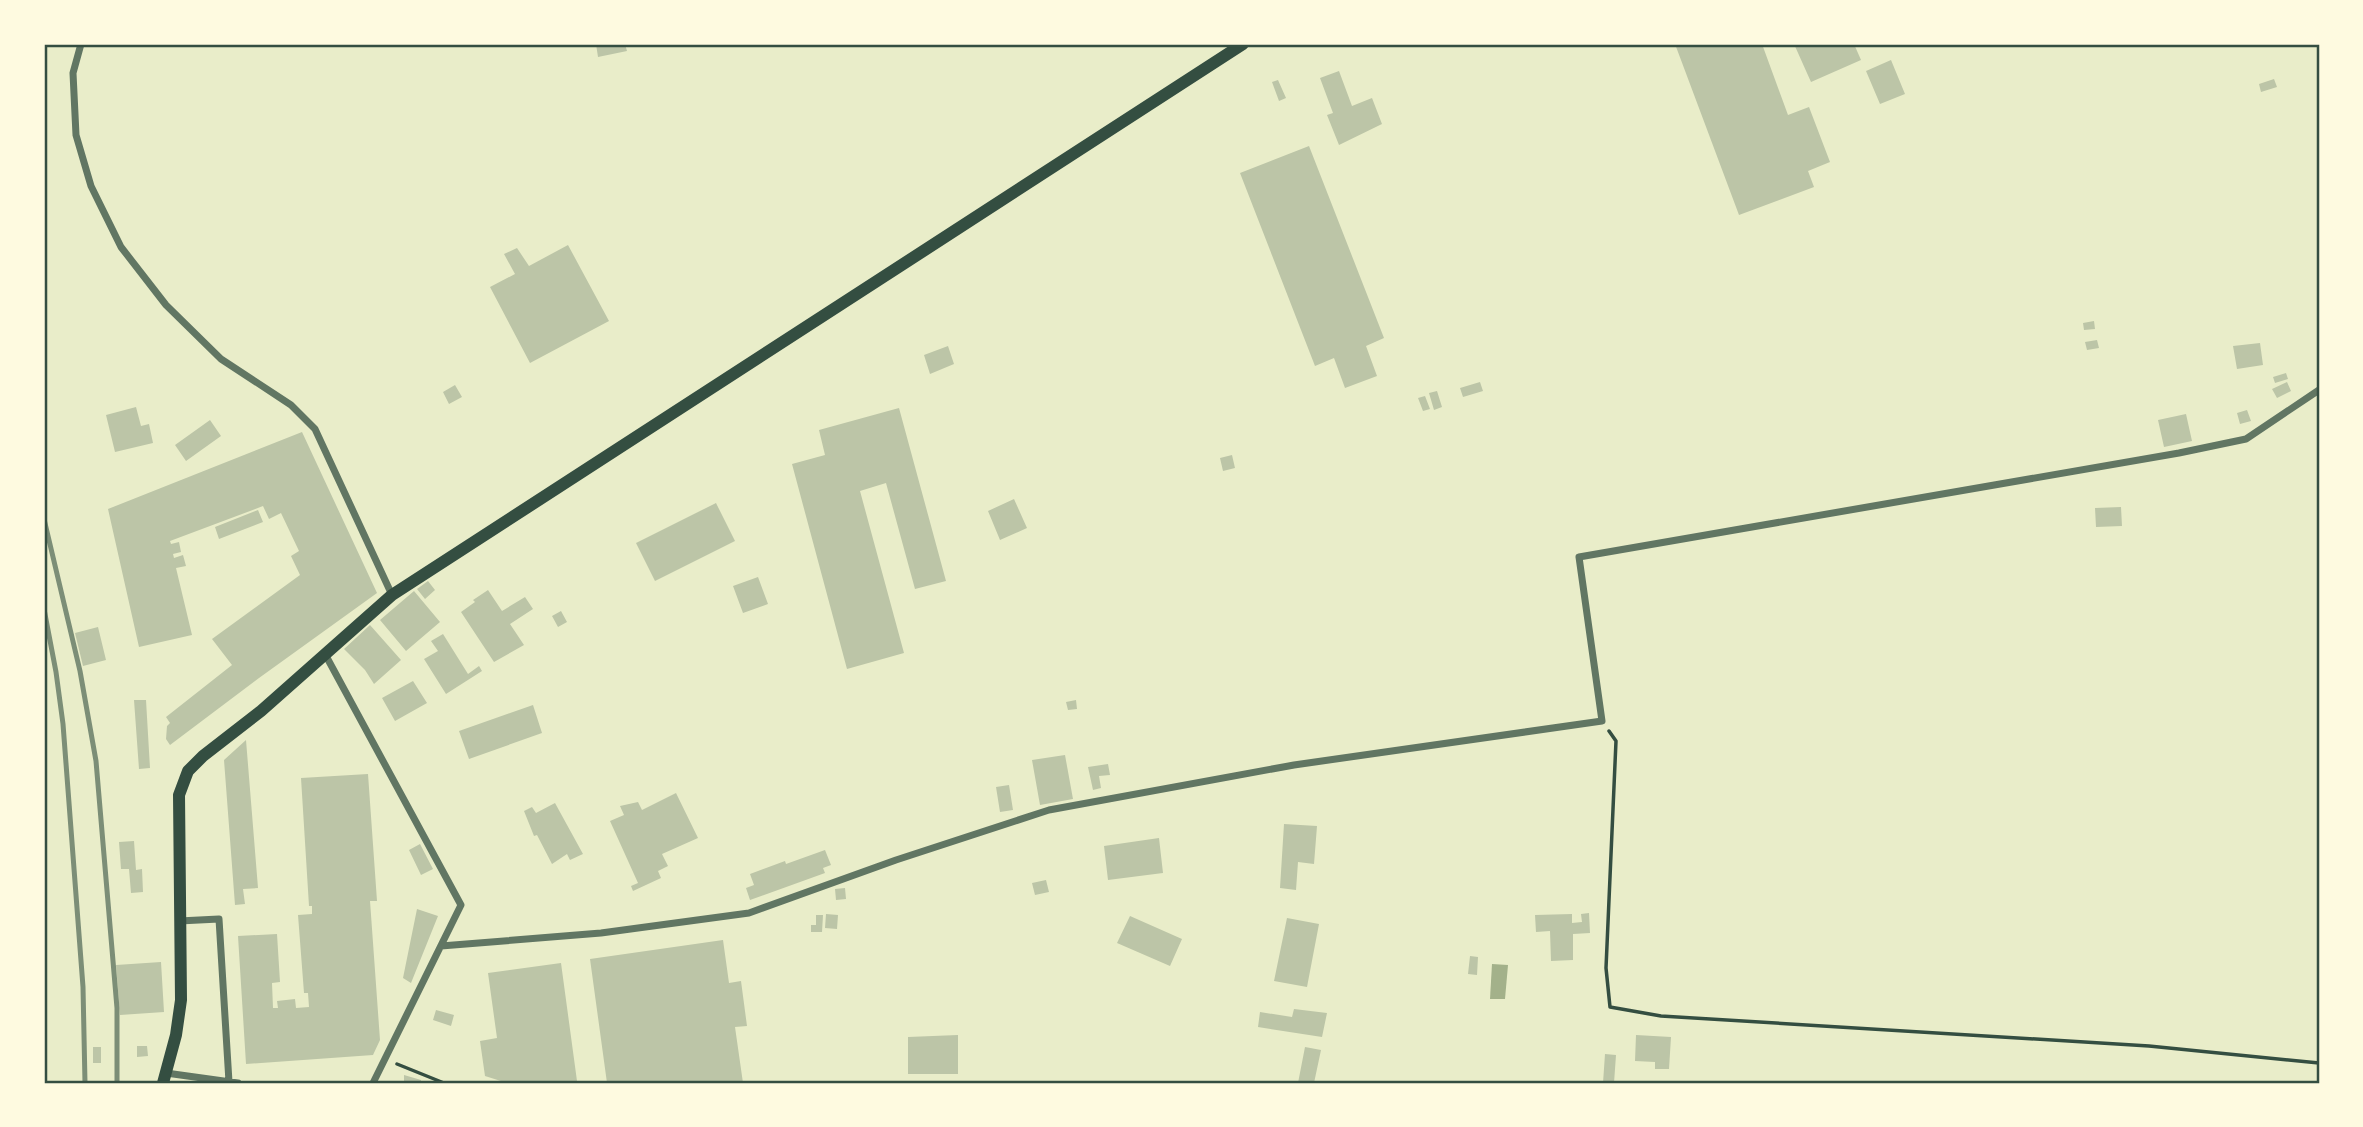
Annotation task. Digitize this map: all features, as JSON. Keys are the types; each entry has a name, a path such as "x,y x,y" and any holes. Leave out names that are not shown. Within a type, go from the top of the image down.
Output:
{"main road":[{"path":"165,1078 176,1035 181,1000 179,795 188,771 203,756 261,711 392,595 1242,44"}],"street":[{"path":"80,44 74,73 76,135 91,186 121,247 166,305 221,359 291,405 315,429 392,595"},
{"path":"441,946 601,933 749,913 896,860 1049,810 1294,765 1602,721 1579,557 2179,453 2246,439 2319,390"},
{"path":"325,654 461,905 373,1083"},
{"path":"180,921 219,919 229,1082"},
{"path":"165,1078 239,1083"}],"path":[{"path":"1602,721 1616,741 1606,968 1610,1007 1661,1016 2150,1046 2319,1063"},
{"path":"385,1059 444,1083"}],"shaded area":[{"path":"1492,964 1508,965 1505,999 1490,999"}],"building":[{"path":"596,44 625,44 627,51 598,57"},
{"path":"1675,44 1762,44 1788,115 1809,107 1830,162 1808,171 1814,187 1739,215"},
{"path":"1794,44 1854,44 1861,60 1811,82"},
{"path":"1891,60 1905,94 1880,104 1866,71"},
{"path":"1339,71 1352,106 1372,98 1382,124 1339,145 1327,115 1333,113 1320,78"},
{"path":"2274,79 2277,87 2261,92 2259,84"},
{"path":"1278,80 1286,98 1279,101 1272,82"},
{"path":"1309,146 1384,338 1366,346 1377,376 1345,388 1334,358 1315,366 1240,173"},
{"path":"568,245 609,321 530,363 490,287 515,274 504,254 517,248 529,266"},
{"path":"2094,321 2095,329 2084,330 2083,323"},
{"path":"2097,340 2099,348 2087,350 2085,342"},
{"path":"2260,343 2263,365 2237,369 2233,346"},
{"path":"948,346 954,364 930,374 924,355"},
{"path":"2286,373 2288,379 2275,383 2273,377"},
{"path":"1480,382 1483,391 1463,397 1460,388"},
{"path":"2287,382 2291,391 2277,398 2272,389"},
{"path":"455,385 462,397 449,404 443,392"},
{"path":"1437,391 1442,407 1434,410 1429,393"},
{"path":"1425,396 1430,409 1423,411 1418,398"},
{"path":"136,407 141,426 149,424 153,443 115,452 106,415"},
{"path":"899,408 946,581 915,589 886,483 860,491 904,653 847,669 792,464 825,455 819,430"},
{"path":"2247,410 2251,421 2240,424 2237,413"},
{"path":"2186,414 2192,441 2164,447 2158,420"},
{"path":"210,420 221,436 186,461 175,445"},
{"path":"302,432 377,593 170,745 166,739 167,726 170,723 166,717 232,665 212,639 300,575 291,556 299,551 281,513 269,519 263,506 170,541 171,544 179,542 181,552 173,554 174,558 183,555 186,566 176,568 192,635 139,647 108,509"},
{"path":"1232,455 1235,468 1223,471 1220,458"},
{"path":"1014,499 1027,528 1000,540 988,511"},
{"path":"716,503 735,541 655,581 636,543"},
{"path":"2121,507 2122,526 2096,527 2095,508"},
{"path":"258,510 263,522 219,539 215,527"},
{"path":"758,577 768,604 743,613 733,586"},
{"path":"428,581 435,590 425,599 417,589"},
{"path":"488,590 502,611 525,597 533,609 510,624 524,645 494,662 461,612"},
{"path":"414,591 440,622 406,651 380,620"},
{"path":"561,611 567,622 558,627 552,616"},
{"path":"370,625 401,660 374,684 365,670 344,649"},
{"path":"98,627 106,660 83,666 75,633"},
{"path":"443,634 468,674 479,666 482,671 446,694 424,659 438,651 431,641"},
{"path":"413,681 427,703 395,721 382,698"},
{"path":"134,700 146,700 150,768 139,769"},
{"path":"1076,700 1077,709 1068,710 1066,702"},
{"path":"533,705 542,733 469,759 459,731"},
{"path":"246,740 258,888 243,889 245,904 235,905 224,760"},
{"path":"1065,755 1073,799 1040,805 1032,760"},
{"path":"1108,764 1110,775 1099,776 1101,788 1093,790 1088,767"},
{"path":"368,774 377,901 370,901 380,1040 373,1055 246,1064 238,936 277,934 280,982 272,983 273,1008 278,1008 277,1001 295,999 296,1008 309,1007 308,993 304,993 298,915 312,914 312,906 309,906 301,778"},
{"path":"1009,785 1013,810 1000,812 996,787"},
{"path":"676,793 698,838 662,854 668,866 658,871 661,878 633,891 631,886 638,883 610,821 624,815 620,806 638,802 642,810"},
{"path":"555,803 583,854 570,860 567,854 552,864 537,835 534,836 524,811 532,807 536,813"},
{"path":"1284,824 1317,826 1314,864 1298,862 1296,890 1280,888"},
{"path":"1159,838 1163,873 1108,880 1104,846"},
{"path":"134,841 136,870 142,869 143,892 131,893 129,869 121,869 119,842"},
{"path":"420,844 433,869 421,875 409,850"},
{"path":"825,850 831,865 823,868 825,873 750,900 746,888 754,885 750,874"},
{"path":"1046,880 1049,892 1035,895 1032,883"},
{"path":"845,888 846,899 836,900 835,889"},
{"path":"417,909 438,916 411,983 403,978"},
{"path":"1589,913 1590,933 1573,934 1573,960 1551,961 1550,931 1536,932 1535,915 1572,914 1572,923 1582,922 1581,914"},
{"path":"826,914 838,915 837,929 825,928"},
{"path":"816,915 823,915 822,932 811,932 811,925 816,925"},
{"path":"1130,916 1182,939 1170,966 1117,943"},
{"path":"1287,918 1319,924 1307,987 1274,981"},
{"path":"723,940 729,983 741,981 747,1026 735,1027 743,1083 607,1083 590,959"},
{"path":"1470,956 1478,957 1477,975 1468,974"},
{"path":"161,962 164,1012 120,1015 116,965"},
{"path":"561,963 577,1081 516,1083 485,1076 480,1041 497,1038 488,973"},
{"path":"1294,1009 1327,1013 1322,1037 1258,1027 1260,1012 1292,1017"},
{"path":"436,1010 454,1015 451,1026 433,1020"},
{"path":"958,1035 958,1074 908,1074 908,1037"},
{"path":"1636,1035 1671,1037 1669,1069 1655,1069 1655,1062 1635,1061"},
{"path":"137,1046 147,1046 148,1056 137,1057"},
{"path":"93,1047 101,1047 101,1063 93,1063"},
{"path":"1305,1047 1321,1050 1314,1083 1298,1083"},
{"path":"1605,1054 1616,1055 1614,1083 1603,1083"},
{"path":"404,1075 421,1080 421,1083 404,1083"}],"railway":[{"path":"44,519 80,671 96,761 117,1008 117,1083"},
{"path":"44,609 63,724 83,987 85,1083"}]}
